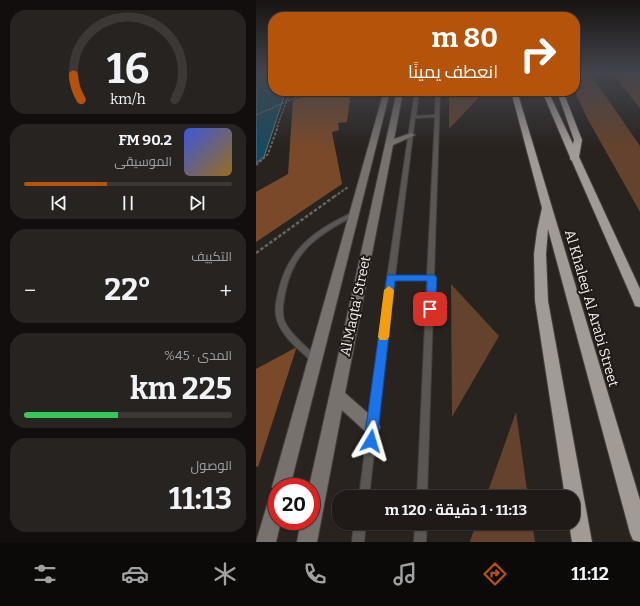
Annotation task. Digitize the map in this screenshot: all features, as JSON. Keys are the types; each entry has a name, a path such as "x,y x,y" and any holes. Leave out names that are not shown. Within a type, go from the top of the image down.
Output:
{"highway":[{"name":"Al Khaleej Al Arabi Street","path":"516,97 640,533"},
{"path":"548,97 574,158 618,251 640,303"},
{"path":"562,97 578,140 574,158"},
{"path":"547,209 540,242 542,292 550,356 582,542"}],"street":[{"name":"Al Maqta' Street","path":"283,478 372,147 383,97"},
{"name":"Al Maqta' Street","path":"320,478 399,97"},
{"path":"372,147 388,145 411,135"},
{"path":"337,395 372,427"},
{"path":"266,542 269,530"},
{"name":"Al Maqta' Street","path":"306,542 309,530"}],"lane":[{"path":"365,490 390,278 416,97"},
{"path":"422,490 432,278 434,163 438,97"},
{"path":"414,117 438,116"},
{"path":"315,360 283,326 279,317 279,308 283,288 291,265 299,250 323,230 354,214"},
{"path":"390,278 432,278"},
{"path":"358,542 359,530"},
{"path":"420,542 421,530"}],"path":[{"path":"256,165 268,154 288,97"},
{"path":"256,116 296,97"},
{"path":"256,253 348,188 350,182"}],"shaded area":[{"path":"449,97 479,97 449,129"},
{"path":"578,97 606,97 640,146 640,212 586,116"},
{"path":"631,97 640,97 640,108"},
{"path":"451,284 499,336 452,417"},
{"path":"516,412 527,490 488,490"},
{"path":"474,530 533,530 535,542 470,542"}],"water":[{"path":"256,97 284,97 264,157 256,163"}],"building":[{"path":"301,97 350,97 347,122 338,123 339,130 332,132 342,184 256,242 256,192 288,174 293,100"},
{"path":"295,348 296,349 258,467 256,466 256,369"}],"slow traffic":[{"path":"383,337 389,290"}],"route":[{"path":"371,441 390,278 432,278 430,309"}]}
